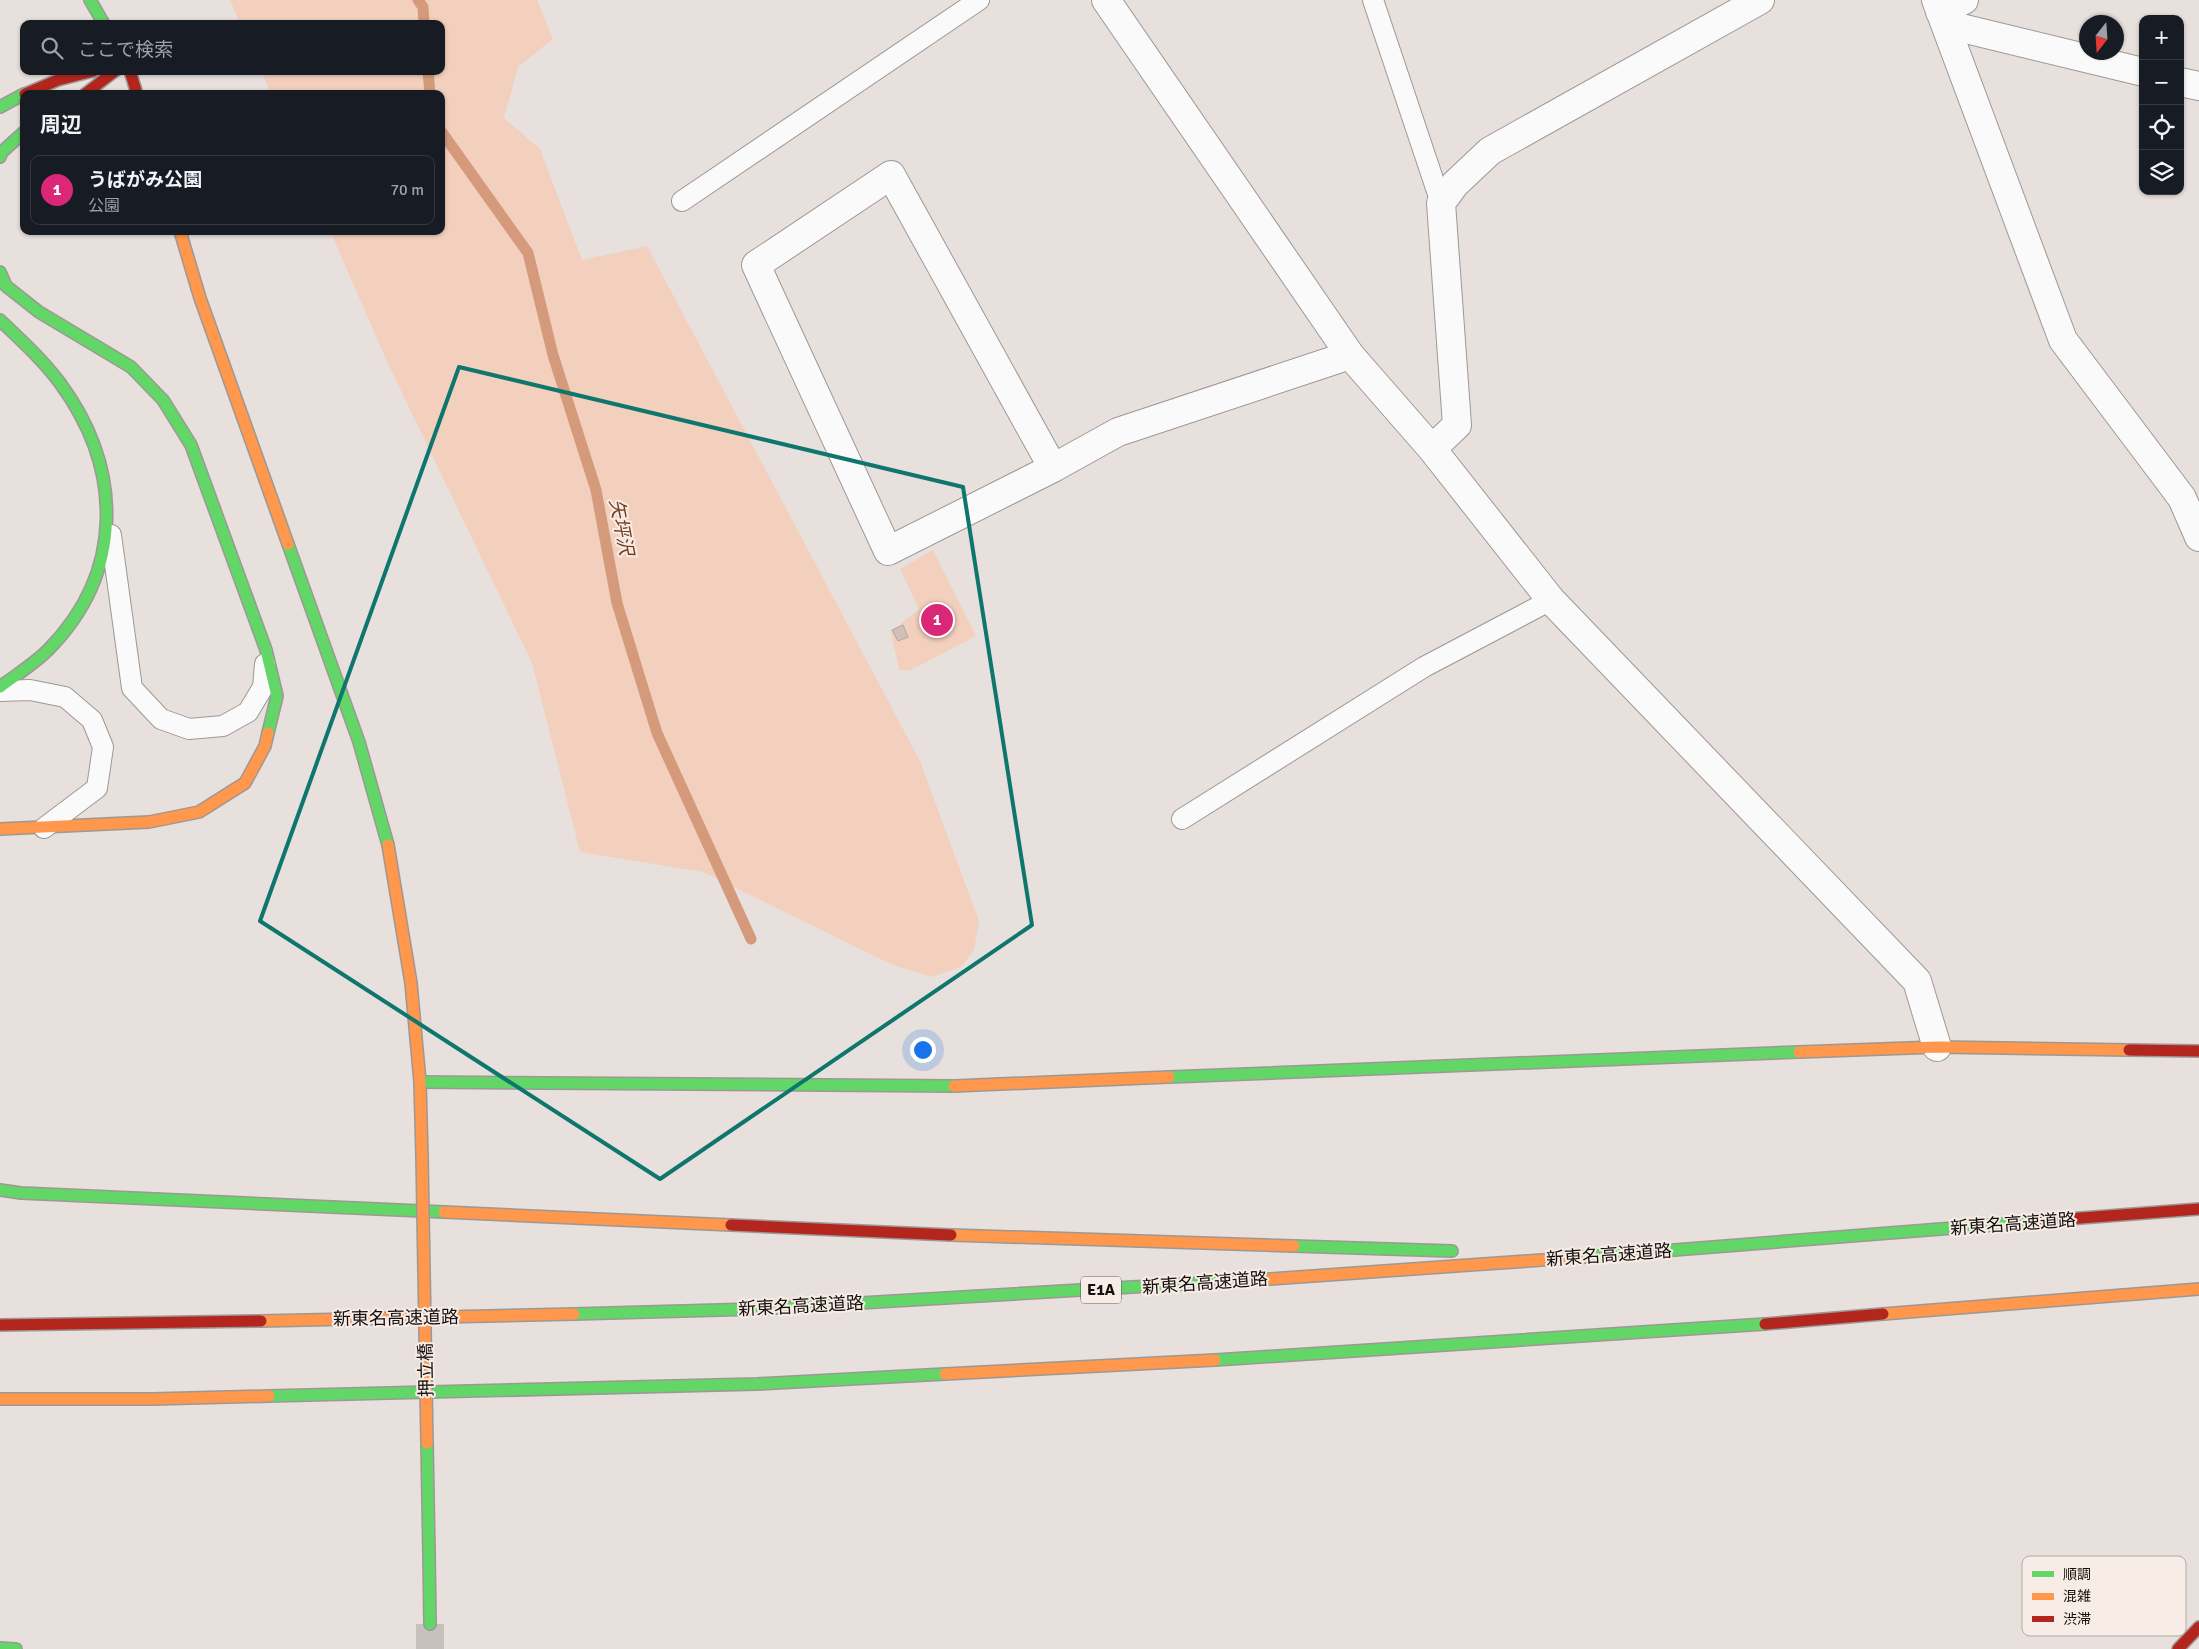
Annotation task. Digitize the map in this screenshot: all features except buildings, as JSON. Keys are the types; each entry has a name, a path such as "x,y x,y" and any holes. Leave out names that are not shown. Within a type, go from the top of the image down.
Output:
{"main road":[{"path":"90,0 102,20"},
{"path":"34,90 58,80 77,75"},
{"path":"90,90 110,75"},
{"path":"131,75 136,90"},
{"path":"0,106 20,96"},
{"path":"0,157 2,152 20,136"},
{"name":"押立橋","path":"181,235 200,298 359,742 386,836 411,983 420,1082 430,1624"},
{"path":"0,272 6,286 39,312 131,367 164,400 191,445 266,650 277,696 265,746 245,784 199,812 149,822 0,829"},
{"path":"0,320 44,364 67,392 84,420 102,469 108,514 97,570 78,612 55,643 41,658 0,687"},
{"path":"420,1082 952,1086 1937,1047 2199,1051"},
{"path":"0,1190 21,1193 1030,1240 1466,1251"},
{"name":"新東名高速道路","path":"0,1325 158,1324 756,1309 1185,1285 1615,1255 2199,1209"},
{"path":"1486,1252 1615,1255"},
{"path":"0,1399 153,1399 757,1384 1194,1361 1676,1331 2199,1289"},
{"path":"2178,1649 2199,1627"},
{"path":"0,1648 16,1649"}],"street":[{"path":"1106,0 1350,355 1432,449 1552,600 1917,981 1937,1047"},
{"path":"1432,449 1457,424 1441,204 1455,184 1490,151 1760,0"},
{"path":"1946,9 2139,71"},
{"path":"1946,9 2063,340 2182,498 2199,537"},
{"path":"2184,83 2199,86"},
{"path":"1053,468 891,175 756,265 888,551 1053,468 1118,432 1350,355"}],"lane":[{"path":"682,201 979,0"},
{"path":"1373,0 1441,204"},
{"path":"108,514 132,688 161,719 189,728 223,726 248,712 263,687 266,650"},
{"path":"1182,819 1424,667 1552,600"},
{"path":"0,691 30,690 65,697 92,720 102,747 97,788 44,828"}],"highlighted area":[{"path":"459,367 963,487 1032,925 660,1179 260,921"}],"shaded area":[{"path":"230,0 537,0 553,39 518,67 504,118 540,149 582,260 647,246 920,761 979,921 974,950 961,967 931,977 893,965 703,872 580,852 532,663 389,366 332,235 445,235 445,90 269,90 263,75 445,75 445,20 238,20"},
{"path":"933,550 976,636 909,671 899,670 891,632 919,609 900,569"}],"waterway":[{"name":"矢坪沢","path":"418,0 423,7 424,20"},
{"name":"矢坪沢","path":"428,75 430,90"},
{"name":"矢坪沢","path":"445,137 528,253 553,355 596,490 617,603 657,733 751,939"}],"tunnel":[{"path":"430,1624 430,1649"}],"traffic: fast":[{"path":"90,0 102,20"},
{"path":"0,107 20,96"},
{"path":"0,157 2,152 20,136"},
{"path":"0,272 6,286 39,312 131,367 163,400 191,445 266,650 277,696 268,733"},
{"path":"0,320 32,350 60,383 81,416 96,450 104,485 106,520 102,554 91,587 73,620 43,655 0,687"},
{"path":"288,544 359,742 388,845"},
{"path":"1169,1077 1799,1052"},
{"path":"420,1082 954,1086"},
{"path":"0,1190 21,1193 444,1212"},
{"path":"1585,1257 2030,1222"},
{"path":"1294,1246 1452,1251"},
{"path":"574,1314 756,1309 1270,1279"},
{"path":"1215,1360 1765,1324"},
{"path":"269,1396 757,1384 945,1374"},
{"path":"427,1443 429,1554"},
{"path":"429,1554 430,1624"},
{"path":"0,1648 16,1649"}],"traffic: slow":[{"path":"181,235 200,298 288,544"},
{"path":"0,829 149,822 199,812 245,783 265,746 268,733"},
{"path":"388,845 411,983 420,1082 422,1156"},
{"path":"1799,1052 1937,1047 2129,1050"},
{"path":"954,1086 1169,1077"},
{"path":"422,1156 427,1443"},
{"path":"444,1212 731,1225"},
{"path":"951,1235 1294,1246"},
{"path":"1270,1279 1585,1257"},
{"path":"1883,1314 2199,1289"},
{"path":"261,1321 574,1314"},
{"path":"945,1374 1215,1360"},
{"path":"0,1399 153,1399 269,1396"}],"traffic: jam":[{"path":"34,90 58,80 77,75"},
{"path":"90,90 110,75"},
{"path":"131,75 136,90"},
{"path":"2129,1050 2199,1051"},
{"path":"2030,1222 2199,1209"},
{"path":"731,1225 951,1235"},
{"path":"1765,1324 1883,1314"},
{"path":"0,1325 261,1321"},
{"path":"2178,1649 2199,1627"}],"place":[{"name":"うばがみ公園","path":"937,620"}]}
